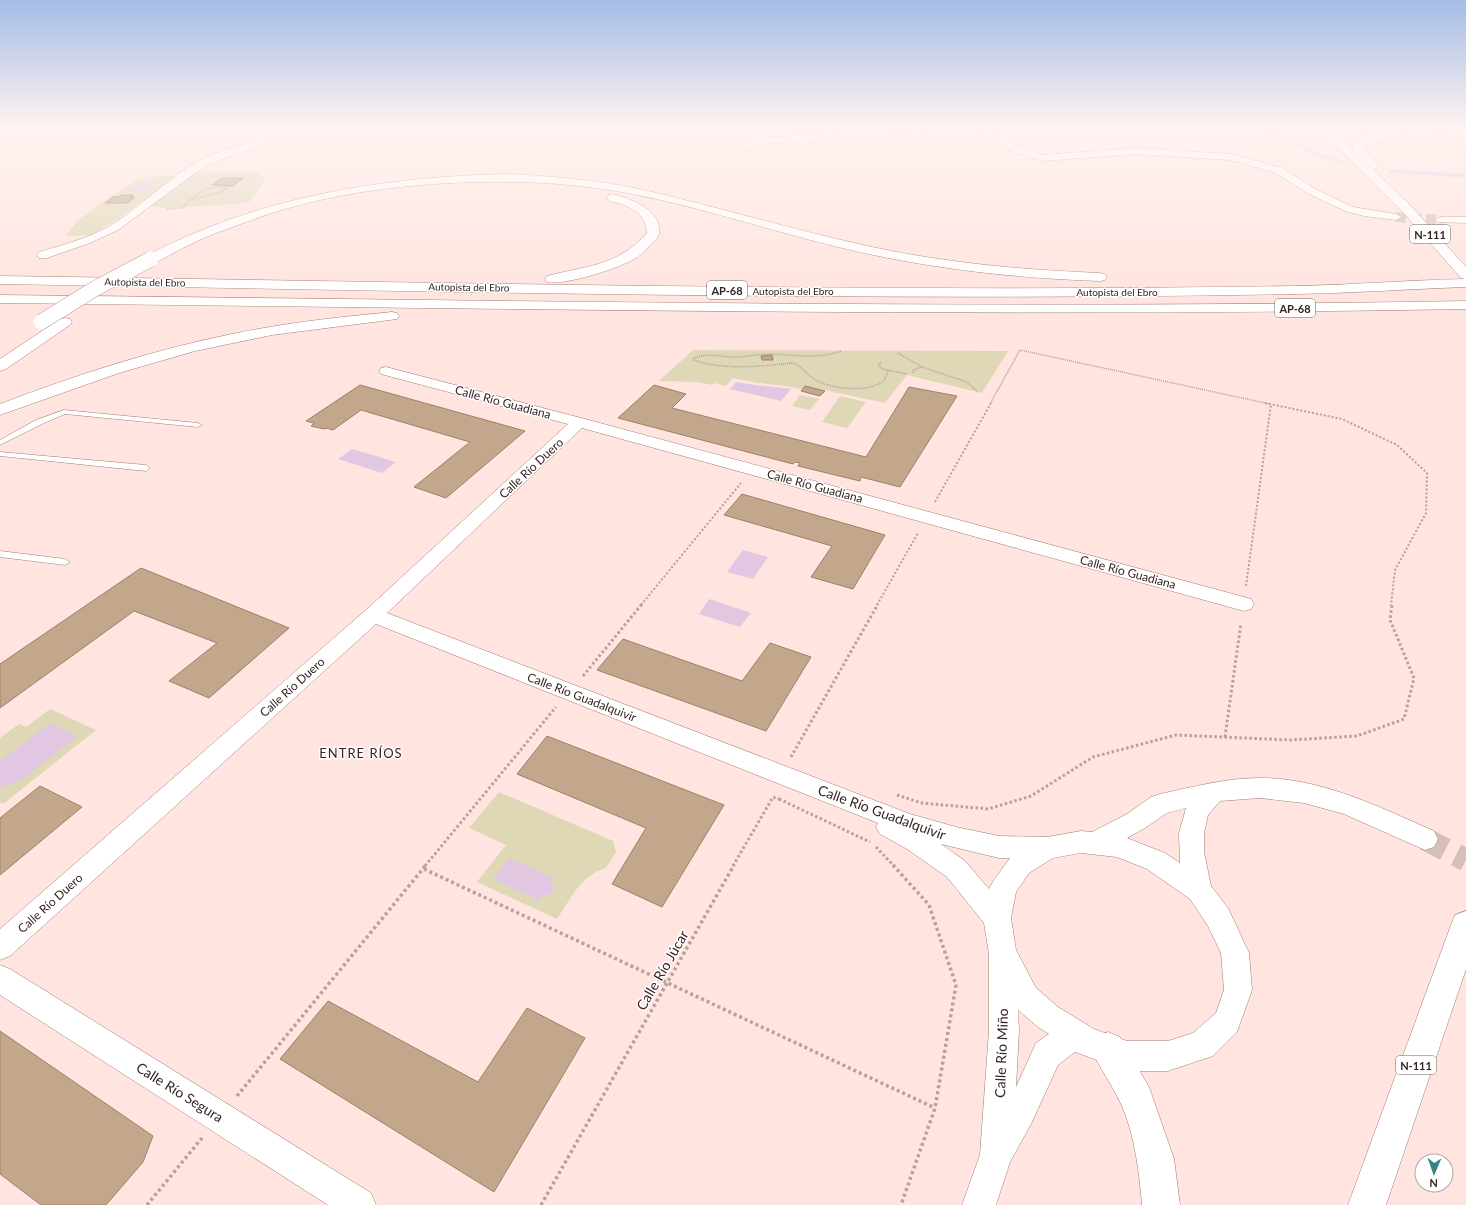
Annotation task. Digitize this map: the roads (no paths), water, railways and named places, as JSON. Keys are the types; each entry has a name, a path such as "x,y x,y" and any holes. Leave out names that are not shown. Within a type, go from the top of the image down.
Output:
{"main road":[{"path":"0,349 96,288 198,235 247,217 297,203 359,190 402,184"},
{"path":"593,184 607,186 675,202 873,251 966,267 1062,276 1110,278"},
{"name":"N-111","path":"1381,184 1405,207 1466,275"},
{"path":"1392,184 1403,198 1405,207"},
{"path":"0,280 174,277 527,281 571,276 621,260 628,257 644,245 653,234 652,222 644,212 621,199 592,193 516,186 432,189 383,194 334,203 276,218 221,238 167,262 122,287 65,322 0,366"},
{"path":"1149,279 1460,283"},
{"name":"Autopista del Ebro","path":"0,280 720,290 1029,292 1297,290 1460,283"},
{"name":"Autopista del Ebro","path":"0,299 728,309 1125,311 1466,305"},
{"path":"0,410 42,393 160,356 240,337 310,325 417,314 480,312 964,316 1039,315 1125,311"},
{"name":"N-111","path":"1367,1205 1466,925"},
{"path":"1108,1049 1137,1099 1156,1159 1161,1205"}],"street":[{"path":"43,255 86,241 114,228 173,184"},
{"path":"1301,184 1313,192 1349,209 1364,213 1396,217"},
{"path":"1442,220 1466,220"},
{"name":"Calle Río Guadiana","path":"386,371 580,422 1244,604"},
{"name":"Calle Río Duero","path":"0,947 374,616 580,422"},
{"name":"Calle Río Guadalquivir","path":"374,616 907,824 956,838 998,847 1047,848"},
{"name":"Calle Río Guadalquivir","path":"786,778 875,819 916,841 956,870 997,918"},
{"path":"1093,844 1136,821 1160,804 1214,792 1260,788 1304,794 1349,805 1425,839"},
{"path":"1198,891 1192,860 1191,835 1196,813 1214,792"},
{"path":"1081,842 1093,844 1118,846 1156,861 1198,891 1218,917 1235,953 1238,990 1227,1022 1202,1045 1168,1056 1127,1056 1086,1041 1048,1017 1026,998 1002,952 997,918 1003,888 1020,864 1047,848 1081,842"},
{"name":"Calle Río Miño","path":"996,1155 1004,1030 1002,952"},
{"name":"Calle Río Segura","path":"0,978 359,1205"},
{"name":"Calle Río Miño","path":"979,1205 996,1155 1020,1113 1047,1054 1074,1034"}],"lane":[{"path":"0,443 39,422 64,412 198,425"},
{"path":"0,454 146,468"},
{"path":"0,554 65,562"}],"tunnel":[{"path":"1396,217 1442,220"},
{"path":"1425,839 1466,860"}],"district":[{"name":"ENTRE RÍOS","path":"361,753"}]}
